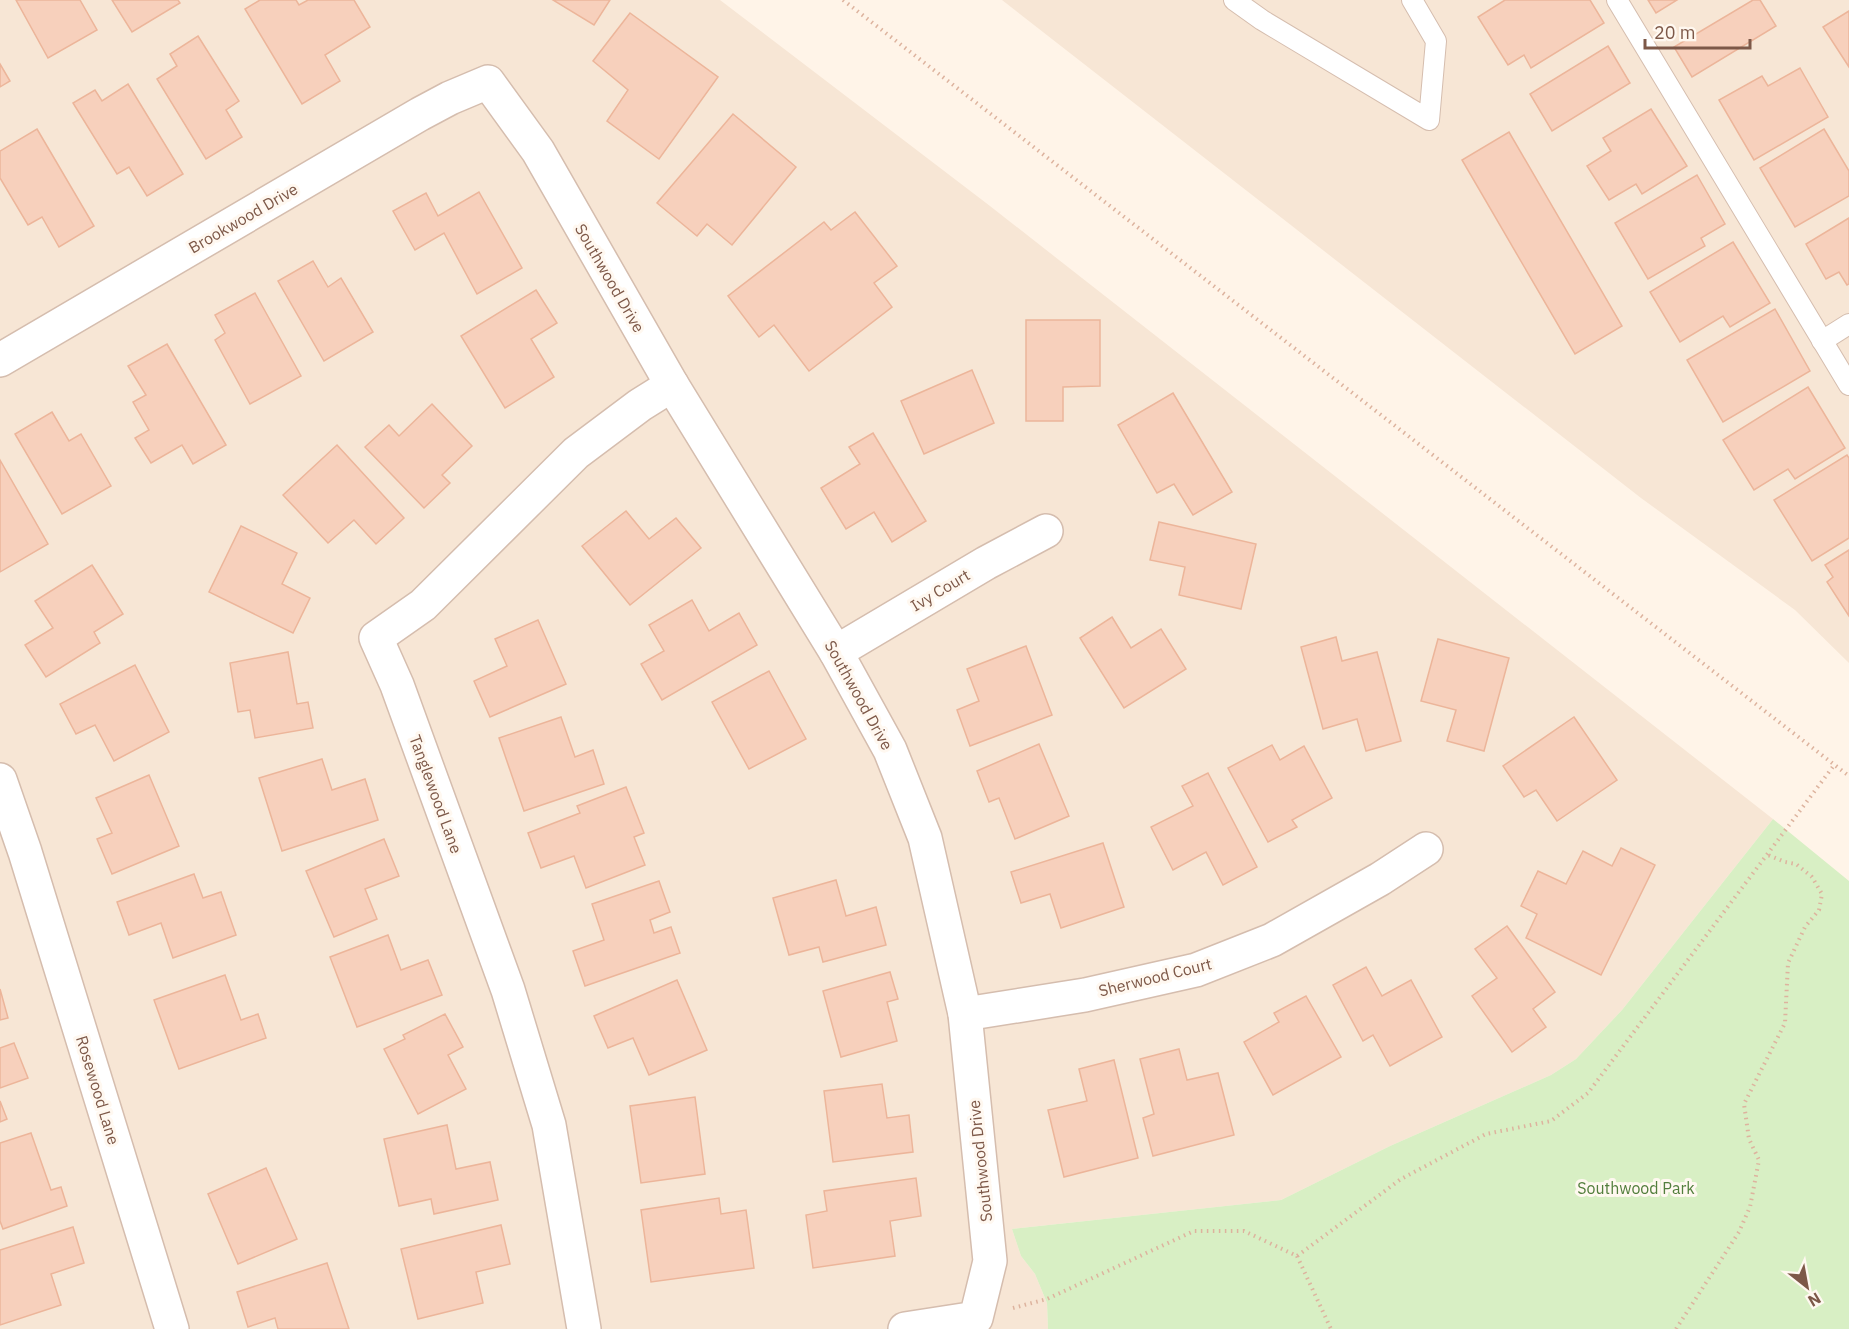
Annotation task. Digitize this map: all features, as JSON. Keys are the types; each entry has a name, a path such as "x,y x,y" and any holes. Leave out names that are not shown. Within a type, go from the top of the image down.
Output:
{"street":[{"name":"Brookwood Drive","path":"0,360 420,114 488,82"},
{"name":"Southwood Drive","path":"488,82 538,151 672,385 836,652 890,750 925,838 965,1014 990,1261 976,1318 906,1329"},
{"name":"Tanglewood Lane","path":"584,1329 546,1113 508,990 397,685 376,638 423,605 576,453 640,405 672,385"},
{"name":"Ivy Court","path":"836,652 986,563 1046,531"},
{"name":"Rosewood Lane","path":"0,780 12,856 172,1329"},
{"name":"Sherwood Court","path":"965,1014 1085,995 1196,970 1272,940 1380,879 1426,849"}],"lane":[{"path":"1234,0 1262,20 1429,120 1436,40 1412,0"},
{"path":"1617,0 1849,385"},
{"path":"1822,341 1849,324"}],"path":[{"path":"843,0 1849,776"},
{"path":"1297,1256 1401,1179 1486,1134 1551,1121 1588,1093 1835,764"},
{"path":"1676,1329 1739,1232 1750,1207 1759,1160 1749,1139 1744,1104 1785,1023 1788,963 1805,927 1819,910 1822,894 1812,877 1796,864 1767,855"},
{"path":"1047,1299 1194,1231 1244,1231 1297,1256 1331,1329"}],"shaded area":[{"path":"0,0 720,0 990,206 1773,819 1622,1010 1576,1059 1551,1075 1390,1146 1281,1200 1012,1229 1021,1256 1035,1274 1047,1303 1048,1329 0,1329"},
{"path":"1002,0 1849,0 1849,663 1795,610 1641,498"}],"green space":[{"name":"Southwood Park","path":"1773,819 1849,881 1849,1329 1048,1329 1047,1303 1035,1274 1021,1256 1012,1229 1281,1200 1390,1146 1551,1075 1576,1059 1622,1010"}],"building":[{"path":"16,0 80,0 97,30 48,58"},
{"path":"112,0 178,0 180,3 132,32"},
{"path":"260,0 296,0 299,5 308,0 354,0 370,27 325,55 340,81 302,104 245,9"},
{"path":"553,0 610,0 594,25"},
{"path":"1505,0 1590,0 1604,23 1531,68 1524,55 1508,65 1478,17"},
{"path":"1648,0 1677,0 1656,13"},
{"path":"1753,0 1760,0 1776,26 1692,77 1674,47"},
{"path":"1849,11 1849,67 1823,27"},
{"path":"630,13 718,77 659,159 607,121 628,90 593,61"},
{"path":"198,36 239,101 226,110 242,137 206,159 157,79 177,66 170,54"},
{"path":"1608,46 1630,83 1552,131 1530,94"},
{"path":"0,64 10,81 0,87"},
{"path":"1800,68 1828,117 1754,160 1719,100 1762,76 1768,86"},
{"path":"128,84 183,174 147,196 129,167 117,174 73,103 95,90 102,101"},
{"path":"1651,109 1687,166 1642,194 1636,184 1609,200 1587,166 1611,151 1603,138"},
{"path":"733,114 796,167 732,245 707,224 697,236 657,203"},
{"path":"37,129 94,226 59,247 42,217 28,225 0,178 0,151"},
{"path":"1824,129 1849,171 1849,196 1795,227 1760,168"},
{"path":"1509,132 1622,326 1575,354 1462,160"},
{"path":"1697,175 1725,224 1701,238 1705,246 1648,279 1615,223"},
{"path":"479,192 522,268 477,294 444,233 415,250 393,211 426,193 438,216"},
{"path":"855,212 897,266 874,283 892,307 809,371 774,325 759,337 728,296 824,222 831,230"},
{"path":"1849,218 1849,284 1847,285 1839,272 1826,279 1806,244"},
{"path":"1733,242 1770,303 1730,327 1723,316 1680,342 1650,292"},
{"path":"313,261 328,287 341,278 373,332 324,361 278,281"},
{"path":"536,290 557,323 531,339 554,377 505,408 461,336"},
{"path":"255,293 301,376 250,404 215,340 225,333 215,315"},
{"path":"1775,309 1810,371 1723,422 1687,360"},
{"path":"1026,320 1100,320 1100,386 1063,387 1063,421 1026,421"},
{"path":"167,344 226,445 193,464 182,445 151,463 135,438 149,430 133,402 146,395 128,366"},
{"path":"972,370 994,423 924,454 901,401"},
{"path":"1808,387 1845,448 1795,479 1788,469 1754,490 1723,440"},
{"path":"1173,393 1232,492 1193,515 1174,484 1157,493 1118,425"},
{"path":"432,404 472,446 442,475 450,483 424,508 365,447 389,425 399,436"},
{"path":"52,412 69,441 81,434 111,486 62,514 15,434"},
{"path":"873,433 926,521 892,542 874,512 846,529 821,488 860,464 849,447"},
{"path":"337,445 404,518 376,544 354,520 328,543 283,495"},
{"path":"1847,455 1849,458 1849,538 1812,561 1774,500"},
{"path":"0,460 48,544 0,572"},
{"path":"626,511 649,539 676,518 701,548 630,605 582,546"},
{"path":"1159,522 1256,544 1241,609 1179,595 1185,567 1150,560"},
{"path":"241,526 297,553 282,584 310,598 293,633 209,592"},
{"path":"1849,550 1849,616 1827,582 1833,577 1825,565"},
{"path":"92,565 123,614 94,632 100,643 46,677 25,645 53,628 35,601"},
{"path":"692,600 709,631 739,613 757,645 662,700 641,664 664,651 649,625"},
{"path":"1112,617 1131,648 1161,629 1186,669 1124,708 1080,638"},
{"path":"538,620 566,684 490,717 474,681 507,666 495,639"},
{"path":"1336,637 1342,661 1377,652 1401,741 1366,751 1357,719 1323,729 1301,647"},
{"path":"1438,639 1509,658 1484,751 1447,741 1456,710 1421,701"},
{"path":"1026,646 1052,715 970,746 957,710 979,701 967,669"},
{"path":"288,652 297,704 308,702 313,728 255,738 250,710 238,712 230,663"},
{"path":"135,665 169,732 114,761 95,725 76,734 60,704"},
{"path":"769,671 806,739 749,769 712,702"},
{"path":"561,717 575,757 593,750 604,784 524,811 499,738"},
{"path":"1574,717 1617,780 1557,821 1536,790 1524,797 1503,766"},
{"path":"1039,744 1069,816 1015,839 999,798 989,802 977,771"},
{"path":"1272,745 1280,760 1304,746 1332,798 1292,820 1297,827 1268,842 1228,768"},
{"path":"322,759 332,790 365,779 378,820 282,851 259,778"},
{"path":"1208,773 1257,867 1223,885 1206,852 1173,870 1151,827 1193,806 1182,786"},
{"path":"149,775 179,846 112,874 97,839 112,833 96,798"},
{"path":"626,787 644,833 634,837 645,865 586,888 574,856 541,868 528,833 580,813 577,806"},
{"path":"384,839 399,876 365,889 377,919 334,937 306,871"},
{"path":"1103,843 1124,907 1061,928 1050,894 1021,903 1011,872"},
{"path":"1621,848 1655,865 1601,975 1526,938 1537,914 1521,906 1538,871 1566,884 1583,851 1612,866"},
{"path":"194,874 203,898 221,892 236,935 173,958 161,923 129,935 117,902"},
{"path":"836,880 846,916 876,907 886,945 823,962 819,947 789,955 773,898"},
{"path":"659,881 670,912 650,920 654,933 671,927 680,953 585,986 573,951 604,940 592,904"},
{"path":"1507,926 1555,992 1533,1009 1546,1027 1512,1052 1472,996 1497,978 1475,949"},
{"path":"388,935 401,970 428,960 442,995 357,1027 330,957"},
{"path":"1366,967 1382,996 1411,980 1442,1037 1390,1066 1373,1035 1363,1041 1333,985"},
{"path":"890,972 898,999 887,1002 897,1041 841,1057 823,991"},
{"path":"225,975 241,1020 258,1014 266,1038 179,1069 154,1000"},
{"path":"677,980 707,1050 649,1075 633,1038 608,1048 594,1016"},
{"path":"0,989 8,1018 0,1020"},
{"path":"1306,996 1341,1057 1273,1095 1244,1042 1279,1022 1274,1013"},
{"path":"445,1014 463,1047 448,1055 466,1089 418,1114 384,1049 405,1039 403,1035"},
{"path":"14,1043 28,1078 0,1088 0,1048"},
{"path":"1179,1049 1187,1080 1218,1073 1234,1135 1153,1156 1143,1118 1154,1114 1140,1059"},
{"path":"1114,1060 1138,1158 1064,1177 1048,1110 1087,1101 1079,1069"},
{"path":"882,1084 887,1118 909,1115 913,1152 833,1162 824,1091"},
{"path":"695,1097 705,1174 641,1183 630,1106"},
{"path":"0,1101 7,1119 0,1122"},
{"path":"447,1125 456,1169 490,1162 498,1200 434,1214 431,1199 399,1206 384,1139"},
{"path":"31,1133 51,1190 61,1187 67,1206 3,1229 0,1221 0,1143"},
{"path":"266,1168 297,1239 238,1264 208,1194"},
{"path":"916,1178 921,1216 890,1221 895,1256 813,1268 806,1215 827,1211 824,1191"},
{"path":"719,1198 721,1214 746,1210 754,1268 651,1282 641,1210"},
{"path":"501,1225 510,1264 476,1272 483,1303 418,1319 401,1249"},
{"path":"73,1227 84,1263 51,1274 61,1305 0,1325 0,1250"},
{"path":"327,1263 349,1329 278,1329 275,1318 248,1327 237,1292"}]}
